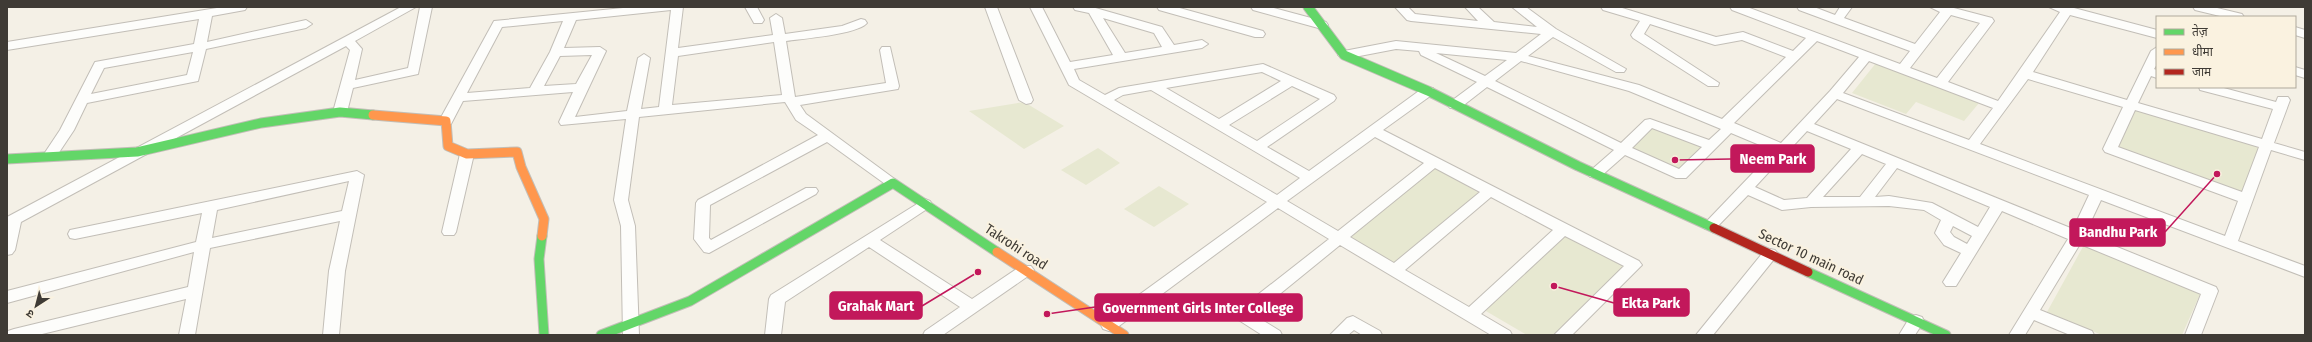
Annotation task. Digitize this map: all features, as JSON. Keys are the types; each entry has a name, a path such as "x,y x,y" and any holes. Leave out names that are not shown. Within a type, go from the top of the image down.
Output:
{"street":[{"path":"7,46 206,14 240,7"},
{"path":"7,250 10,221 347,40 394,10 410,7"},
{"path":"348,85 414,71 426,7"},
{"path":"544,335 539,259 544,219 519,160 502,153 467,154 448,146 446,121 498,24 670,7"},
{"path":"665,110 677,7"},
{"path":"751,7 758,20"},
{"path":"991,7 1026,100"},
{"path":"1036,7 1074,82 1504,335"},
{"path":"1079,7 1158,30 1170,49"},
{"path":"1163,7 1259,34"},
{"path":"1257,7 1322,25"},
{"path":"1308,7 1344,55 1396,45 1520,57 1634,88 1728,125 1782,149"},
{"path":"1401,7 1411,17 1552,32"},
{"path":"1471,7 1490,25"},
{"path":"1518,7 1552,32 1620,69"},
{"path":"1607,7 1715,41 1743,36 1795,56"},
{"path":"1736,7 2001,106"},
{"path":"1803,7 1917,49"},
{"path":"1837,20 1846,7"},
{"path":"1936,7 1988,21 1940,83"},
{"path":"2198,7 2233,16"},
{"path":"1972,145 2025,74 2064,8 2156,34"},
{"path":"1902,69 1948,10"},
{"path":"1094,11 1121,57"},
{"path":"82,100 193,78 206,14"},
{"path":"535,91 556,52 571,17"},
{"path":"601,335 630,330 690,301 893,183 801,117 790,100 776,18"},
{"path":"1647,19 1637,35 1713,83"},
{"path":"672,53 844,29 861,23"},
{"path":"49,157 67,130 99,65 200,47 306,24"},
{"path":"1455,105 1552,32"},
{"path":"1418,48 1485,83 1681,175 1815,36"},
{"path":"340,112 356,49 347,40"},
{"path":"1066,66 1202,44"},
{"path":"556,52 600,51 581,87 566,122 665,110 790,100 892,86 886,50"},
{"name":"Sector 10 main road","path":"1344,55 1428,92 1595,174 1946,335"},
{"path":"2156,55 2152,73 2130,105 2110,149 2246,199"},
{"path":"1710,226 1835,94 1867,56"},
{"path":"630,330 628,226 621,200 633,115 644,58"},
{"path":"1105,100 1119,92 1263,68 1329,98 1258,147"},
{"path":"2025,74 2305,156"},
{"path":"1220,124 1292,80"},
{"path":"1153,86 1310,178"},
{"path":"458,98 581,87"},
{"path":"2210,88 2282,104 2230,244"},
{"path":"1109,325 1428,92"},
{"path":"1835,94 2305,272"},
{"path":"7,159 137,152 261,123 340,112 446,121"},
{"path":"1595,174 1650,123 1710,145"},
{"path":"1804,125 2210,291 2193,335"},
{"path":"1374,131 1634,265 1562,335"},
{"path":"811,191 709,248 701,239 703,203 827,136"},
{"path":"1811,202 1859,148"},
{"path":"449,232 467,154"},
{"path":"1274,335 1243,315 1434,162"},
{"path":"1864,201 1895,162"},
{"path":"75,234 210,207 357,175 350,215 337,271 331,335"},
{"name":"Takrohi road","path":"893,183 1124,335"},
{"path":"1746,188 1782,205 1811,202 1889,201 1927,206 1980,234"},
{"path":"1395,270 1490,191"},
{"path":"2018,335 2077,236 2097,194"},
{"path":"773,335 777,299 925,204"},
{"path":"1951,282 1999,204"},
{"path":"187,335 210,207"},
{"path":"7,297 203,246 310,221 350,215"},
{"path":"1949,218 1942,233 1949,241 1970,251"},
{"path":"1470,315 1563,229"},
{"path":"869,240 972,307"},
{"path":"1704,335 1770,254"},
{"path":"931,335 1026,270"},
{"path":"14,335 195,291"},
{"path":"2031,312 2086,335"},
{"path":"1907,335 1916,321"},
{"path":"1338,335 1353,322 1374,335"}],"green space":[{"path":"1876,63 1979,103 1964,121 1916,102 1906,114 1852,93"},
{"path":"1024,102 1064,126 1024,149 969,111"},
{"path":"2131,105 2266,145 2246,199 2110,149"},
{"path":"1652,125 1708,145 1682,172 1630,148"},
{"path":"1098,148 1120,163 1086,185 1061,170"},
{"path":"1434,167 1479,193 1394,264 1349,238"},
{"path":"1159,186 1189,204 1154,227 1124,209"},
{"path":"1561,229 1629,265 1557,335 1527,335 1479,307"},
{"path":"2085,243 2201,292 2182,335 2102,335 2047,312"}],"traffic: fast":[{"path":"1308,7 1344,55 1428,91 1578,166 1714,228"},
{"path":"7,159 137,152 261,123 340,112 373,115"},
{"path":"601,335 690,301 893,183 997,252"},
{"path":"542,236 539,259 544,335"},
{"path":"1808,272 1946,335"}],"traffic: slow":[{"path":"373,115 446,121 448,146 467,154 517,152 521,167 544,219 542,236"},
{"path":"997,252 1124,335"}],"traffic: jam":[{"path":"1714,228 1808,272"}],"place":[{"name":"Neem Park","path":"1675,160"},
{"name":"Bandhu Park","path":"2217,174"},
{"name":"Grahak Mart","path":"978,272"},
{"name":"Ekta Park","path":"1554,286"},
{"name":"Government Girls Inter College","path":"1047,314"}]}
